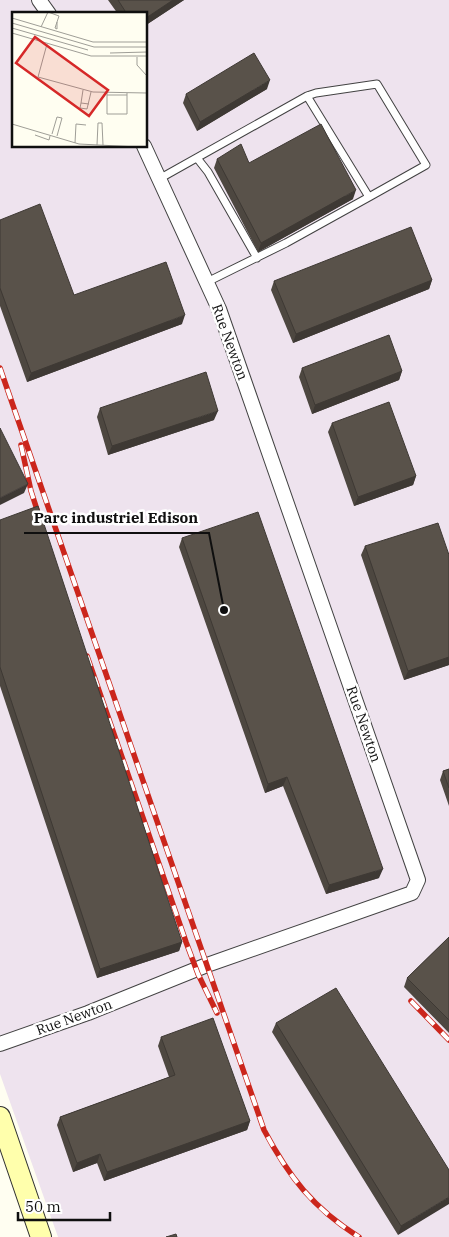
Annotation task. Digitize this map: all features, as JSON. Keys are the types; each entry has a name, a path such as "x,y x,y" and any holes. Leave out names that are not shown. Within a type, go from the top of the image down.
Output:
{"street":[{"path":"39,0 48,12"},
{"name":"Rue Newton","path":"0,1044 88,1013 207,965 412,893 418,880 219,309 145,148"},
{"path":"0,1118 41,1237"}],"lane":[{"path":"159,179 316,92 377,84 426,165 257,258 207,282"},
{"path":"307,96 368,197"},
{"path":"197,158 208,172 257,258"}],"shaded area":[{"path":"0,0 449,0 449,1237 58,1237 0,1074"}],"building":[{"path":"118,0 173,0 148,17 148,12 126,12"},
{"path":"254,53 270,80 200,122 186,94"},
{"path":"321,124 356,190 261,243 217,159 241,144 249,163"},
{"path":"40,204 74,295 166,262 185,315 31,373 0,288 0,220"},
{"path":"411,227 432,280 296,334 274,281"},
{"path":"389,335 402,371 315,405 302,368"},
{"path":"206,372 218,411 112,446 100,408"},
{"path":"389,402 416,476 358,497 332,423"},
{"path":"0,428 28,484 0,498"},
{"path":"38,506 182,942 100,969 0,667 0,520"},
{"path":"258,512 383,869 329,885 287,777 268,784 182,538"},
{"path":"438,523 449,555 449,657 408,671 365,546"},
{"path":"449,769 449,788 443,771"},
{"path":"449,937 449,1020 407,978"},
{"path":"336,988 449,1170 449,1197 401,1226 276,1023"},
{"path":"213,1018 250,1121 107,1172 100,1154 77,1163 60,1117 175,1075 161,1037"},
{"path":"176,1234 177,1237 166,1237"}],"railway":[{"path":"0,368 264,1130 293,1177 315,1203 328,1215 359,1237"},
{"path":"21,445 31,491 40,519"},
{"path":"87,656 186,942 198,974 217,1013"},
{"path":"411,1001 449,1040"}],"place":[{"name":"Parc industriel Edison","path":"224,610"}]}
